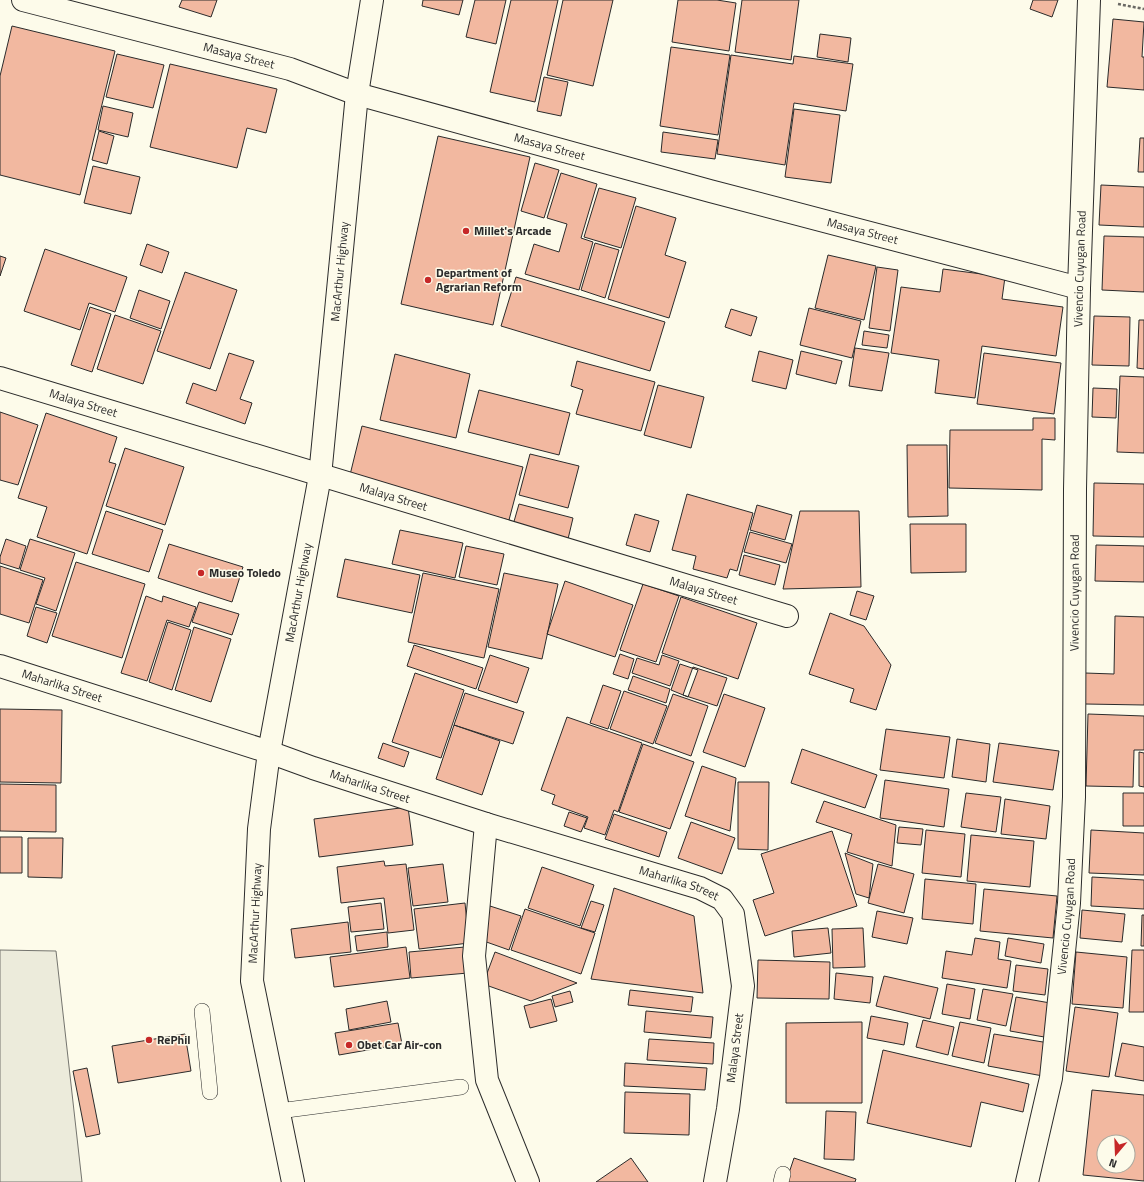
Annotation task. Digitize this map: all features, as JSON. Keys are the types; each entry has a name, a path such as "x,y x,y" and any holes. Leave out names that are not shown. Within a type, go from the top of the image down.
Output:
{"main road":[{"name":"Masaya Street","path":"23,0 290,69 357,94 710,191 1079,288"},
{"name":"MacArthur Highway","path":"293,1182 252,981 259,829 269,752 320,476 357,94 372,0"},
{"name":"Vivencio Cuyugan Road","path":"1027,1182 1051,1078 1068,903 1074,798 1075,496 1079,288 1090,0"},
{"name":"Malaya Street","path":"0,378 787,616"},
{"name":"Maharlika Street","path":"0,666 269,752 313,768 486,824 700,888 722,899 733,914"},
{"path":"486,824 474,956 487,1080 528,1182"},
{"name":"Malaya Street","path":"715,1182 728,1109 743,986 733,914"}],"lane":[{"path":"202,1011 210,1092"},
{"path":"278,1111 461,1087"}],"shaded area":[{"path":"0,950 56,951 82,1182 0,1182"}],"building":[{"path":"182,0 217,0 211,17 179,7"},
{"path":"423,0 463,0 459,15 422,6"},
{"path":"475,0 506,0 496,44 466,37"},
{"path":"511,0 558,0 535,102 490,92"},
{"path":"563,0 613,0 593,86 547,75"},
{"path":"678,0 717,0 736,3 729,51 672,42"},
{"path":"742,0 799,0 791,60 735,52"},
{"path":"1033,0 1058,0 1052,17 1030,9"},
{"path":"1113,19 1144,22 1142,57 1144,57 1144,90 1107,87"},
{"path":"12,26 115,51 80,195 0,175 0,76"},
{"path":"820,34 851,38 848,62 817,57"},
{"path":"671,47 730,55 718,135 660,126"},
{"path":"117,54 164,65 153,108 106,97"},
{"path":"731,55 793,64 794,56 853,64 846,111 794,103 785,165 717,154"},
{"path":"170,64 277,89 266,133 247,128 237,168 150,147"},
{"path":"544,77 568,82 561,116 537,111"},
{"path":"103,106 133,113 128,137 98,130"},
{"path":"794,109 840,115 831,183 785,177"},
{"path":"99,131 114,136 107,164 92,160"},
{"path":"663,132 718,140 715,159 661,152"},
{"name":"Millet's Arcade","path":"438,136 530,157 493,325 401,304"},
{"path":"1140,138 1144,138 1144,172 1138,172"},
{"path":"535,163 559,170 544,218 521,211"},
{"path":"93,166 140,177 131,214 84,203"},
{"path":"561,173 597,184 581,238 593,242 579,290 525,274 534,244 559,252 567,224 547,218"},
{"path":"1101,185 1144,187 1144,227 1099,225"},
{"path":"599,188 636,198 621,248 584,237"},
{"path":"636,206 676,218 665,255 686,262 669,318 608,299"},
{"path":"1104,236 1144,237 1144,292 1102,290"},
{"path":"595,243 619,250 605,298 581,290"},
{"path":"147,244 169,252 162,273 140,265"},
{"path":"45,249 127,277 115,312 89,303 80,330 24,311"},
{"path":"828,255 876,266 864,320 815,308"},
{"path":"0,256 6,258 0,276"},
{"path":"877,267 898,270 890,331 869,328"},
{"path":"943,269 1005,277 1002,299 1063,307 1056,356 982,346 975,398 935,393 939,360 891,353 901,287 940,292"},
{"path":"185,272 237,290 210,369 157,351"},
{"path":"516,277 665,322 650,371 501,326"},
{"path":"139,290 170,301 161,329 130,318"},
{"path":"90,307 111,314 92,372 71,365"},
{"path":"809,308 861,321 852,358 800,345"},
{"path":"731,309 757,317 751,336 725,327"},
{"path":"115,315 161,331 143,384 97,369"},
{"path":"1094,316 1130,317 1129,366 1092,365"},
{"path":"1139,320 1144,320 1144,369 1137,368"},
{"path":"864,331 889,335 887,348 862,345"},
{"path":"855,348 889,353 882,391 849,386"},
{"path":"759,351 793,360 786,389 752,381"},
{"path":"801,351 842,361 836,384 796,374"},
{"path":"229,353 254,361 240,399 252,403 245,424 186,403 193,383 216,391"},
{"path":"984,353 1061,363 1054,414 977,404"},
{"path":"395,354 470,374 456,438 380,420"},
{"path":"577,361 655,382 641,431 576,414 583,390 571,386"},
{"path":"1120,376 1144,377 1144,453 1117,452"},
{"path":"658,385 704,397 691,448 644,435"},
{"path":"1093,388 1117,389 1116,418 1092,417"},
{"path":"479,390 570,413 559,455 468,432"},
{"path":"0,412 38,425 18,485 0,480"},
{"path":"46,413 117,437 109,462 116,464 87,554 37,537 47,507 18,498"},
{"path":"1033,418 1055,418 1055,440 1042,439 1042,490 949,488 950,430 1033,430"},
{"path":"362,426 523,467 509,520 349,479"},
{"path":"907,445 947,445 948,516 908,517"},
{"path":"125,448 184,467 165,525 106,506"},
{"path":"530,454 579,466 568,508 519,495"},
{"path":"1094,483 1144,484 1144,537 1093,536"},
{"path":"687,494 753,513 737,571 730,569 727,578 693,569 696,556 672,550"},
{"path":"519,504 573,518 568,539 513,525"},
{"path":"757,505 792,515 785,540 750,530"},
{"path":"106,511 163,530 149,572 92,554"},
{"path":"800,511 859,511 861,587 783,589"},
{"path":"635,514 659,521 650,552 626,545"},
{"path":"910,524 966,524 966,572 911,573"},
{"path":"400,530 463,543 455,578 392,564"},
{"path":"750,532 792,544 786,563 744,552"},
{"path":"6,539 26,546 19,569 0,563 0,557"},
{"path":"30,539 75,553 56,611 36,604 45,578 20,570"},
{"name":"Museo Toledo","path":"169,544 243,567 232,602 158,578"},
{"path":"1096,545 1144,546 1144,582 1095,581"},
{"path":"466,546 504,554 497,585 459,577"},
{"path":"744,555 780,565 775,585 739,575"},
{"path":"345,559 420,575 412,613 337,597"},
{"path":"76,562 145,584 122,658 52,636"},
{"path":"0,566 43,580 29,623 0,614"},
{"path":"423,573 499,589 484,658 408,642"},
{"path":"504,573 558,584 542,659 488,647"},
{"path":"565,581 633,605 615,657 547,634"},
{"path":"643,584 679,596 656,662 620,650"},
{"path":"857,591 874,596 866,620 850,615"},
{"path":"146,596 162,602 163,596 196,607 189,627 167,620 147,681 121,673"},
{"path":"681,597 757,623 738,679 662,653"},
{"path":"199,602 239,614 232,635 192,622"},
{"path":"36,607 57,613 47,643 27,636"},
{"path":"830,613 864,626 891,665 876,710 850,702 854,689 809,674"},
{"path":"1115,616 1144,617 1144,705 1085,704 1085,673 1114,674"},
{"path":"168,622 191,630 172,690 149,682"},
{"path":"194,627 231,639 211,702 175,690"},
{"path":"414,645 483,668 476,689 407,666"},
{"path":"620,654 634,659 628,679 613,674"},
{"path":"490,655 529,668 517,703 478,690"},
{"path":"662,655 679,661 670,686 632,673 637,658 659,665"},
{"path":"680,664 698,670 688,697 671,690"},
{"path":"693,667 727,678 717,706 683,695"},
{"path":"415,673 464,690 441,758 392,742"},
{"path":"633,676 670,689 666,703 628,690"},
{"path":"603,685 621,691 608,729 590,723"},
{"path":"624,691 667,706 653,744 610,729"},
{"path":"465,693 524,712 513,744 454,725"},
{"path":"673,694 708,706 691,756 655,743"},
{"path":"724,694 765,708 745,767 703,752"},
{"path":"0,709 62,710 61,783 0,782"},
{"path":"1088,714 1144,716 1144,750 1134,750 1133,787 1086,786"},
{"path":"567,717 642,743 618,812 614,810 605,835 584,828 588,817 552,804 555,795 541,790"},
{"path":"454,725 500,741 482,795 436,779"},
{"path":"886,729 950,737 944,778 880,770"},
{"path":"957,739 990,744 986,782 952,777"},
{"path":"383,743 409,752 404,767 378,758"},
{"path":"999,743 1059,751 1053,790 993,782"},
{"path":"643,744 694,762 670,829 619,812"},
{"path":"802,749 877,775 865,808 791,783"},
{"path":"1139,752 1144,753 1144,787 1139,786"},
{"path":"702,766 736,778 730,831 685,816"},
{"path":"885,780 949,789 944,827 880,818"},
{"path":"738,782 769,782 768,850 738,849"},
{"path":"0,784 56,785 56,832 0,831"},
{"path":"966,793 1001,797 996,832 961,827"},
{"path":"1123,793 1144,793 1144,826 1123,826"},
{"path":"1005,799 1050,806 1046,839 1001,834"},
{"path":"824,801 896,825 892,866 847,852 852,834 816,822"},
{"path":"408,807 413,845 319,857 314,819"},
{"path":"569,812 587,818 581,832 564,826"},
{"path":"614,814 667,832 659,857 605,839"},
{"path":"691,822 735,838 722,874 678,858"},
{"path":"899,827 923,829 921,845 897,843"},
{"path":"926,830 965,834 961,877 922,873"},
{"path":"1091,830 1144,833 1144,875 1089,873"},
{"path":"832,831 857,906 765,936 753,900 774,893 761,854"},
{"path":"971,835 1034,841 1030,887 967,881"},
{"path":"0,837 22,837 22,873 0,873"},
{"path":"28,838 63,838 62,878 28,877"},
{"path":"845,853 873,864 869,898 856,894"},
{"path":"384,861 385,866 406,864 414,930 388,933 384,898 341,903 337,867"},
{"path":"443,864 448,902 413,906 408,868"},
{"path":"878,864 914,874 904,913 868,903"},
{"path":"542,867 594,885 580,926 528,908"},
{"path":"1092,877 1144,880 1144,909 1091,906"},
{"path":"925,879 976,884 973,924 922,919"},
{"path":"614,888 694,916 703,993 591,979"},
{"path":"984,889 1057,896 1053,938 980,931"},
{"path":"591,901 604,905 595,932 581,928"},
{"path":"381,903 384,929 351,932 348,907"},
{"path":"465,903 469,943 419,949 414,909"},
{"path":"490,906 521,916 509,950 478,939"},
{"path":"525,909 595,933 581,974 511,950"},
{"path":"1082,910 1125,914 1122,942 1080,938"},
{"path":"877,911 913,918 907,944 872,937"},
{"path":"1142,915 1144,915 1144,946 1141,946"},
{"path":"348,922 351,952 295,958 291,929"},
{"path":"828,928 831,953 794,957 792,931"},
{"path":"863,928 865,967 833,968 832,929"},
{"path":"387,932 388,947 357,951 355,936"},
{"path":"975,938 1000,942 998,959 1011,961 1007,988 942,978 946,951 972,955"},
{"path":"1008,938 1044,944 1041,963 1005,956"},
{"path":"406,947 410,978 334,987 330,957"},
{"path":"465,947 468,973 411,978 409,952"},
{"path":"1132,950 1144,950 1144,1012 1129,1012"},
{"path":"495,952 577,983 531,1001 483,984"},
{"path":"1076,952 1127,957 1123,1008 1072,1004"},
{"path":"758,960 830,962 829,999 757,998"},
{"path":"1016,965 1048,969 1045,995 1013,991"},
{"path":"836,973 873,977 870,1003 834,999"},
{"path":"884,976 938,988 930,1019 876,1006"},
{"path":"947,984 975,989 970,1019 942,1014"},
{"path":"983,989 1013,994 1006,1026 977,1020"},
{"path":"630,990 693,997 691,1012 628,1005"},
{"path":"570,991 573,1002 555,1007 552,996"},
{"path":"1016,997 1056,1004 1050,1038 1010,1031"},
{"path":"551,999 557,1021 530,1028 524,1006"},
{"path":"387,1001 391,1022 349,1030 346,1009"},
{"path":"1075,1007 1118,1013 1109,1077 1066,1071"},
{"path":"646,1011 713,1017 711,1038 644,1032"},
{"path":"871,1016 908,1023 904,1045 867,1038"},
{"path":"923,1020 954,1027 948,1055 916,1047"},
{"path":"862,1022 862,1103 786,1103 786,1023"},
{"path":"960,1022 991,1028 984,1063 952,1056"},
{"path":"398,1023 402,1044 339,1055 335,1033"},
{"path":"185,1034 191,1071 118,1083 112,1046"},
{"path":"994,1034 1049,1043 1043,1076 988,1066"},
{"path":"649,1039 714,1043 713,1064 647,1060"},
{"path":"1122,1043 1144,1047 1144,1081 1115,1076"},
{"path":"883,1050 1029,1084 1023,1112 981,1102 971,1147 867,1123"},
{"path":"625,1063 707,1068 705,1090 624,1086"},
{"path":"87,1068 100,1134 86,1137 73,1071"},
{"path":"1092,1090 1144,1095 1144,1181 1083,1175"},
{"path":"625,1092 690,1094 689,1135 624,1133"},
{"path":"826,1111 856,1112 854,1160 824,1159"},
{"path":"631,1158 648,1182 596,1182"},
{"path":"794,1158 856,1179 855,1182 786,1182"}],"place":[{"name":"Millet's Arcade","path":"466,231"},
{"name":"Department of Agrarian Reform","path":"428,280"},
{"name":"Museo Toledo","path":"201,573"},
{"name":"RePhil","path":"149,1040"},
{"name":"Obet Car Air-con","path":"349,1045"}]}
